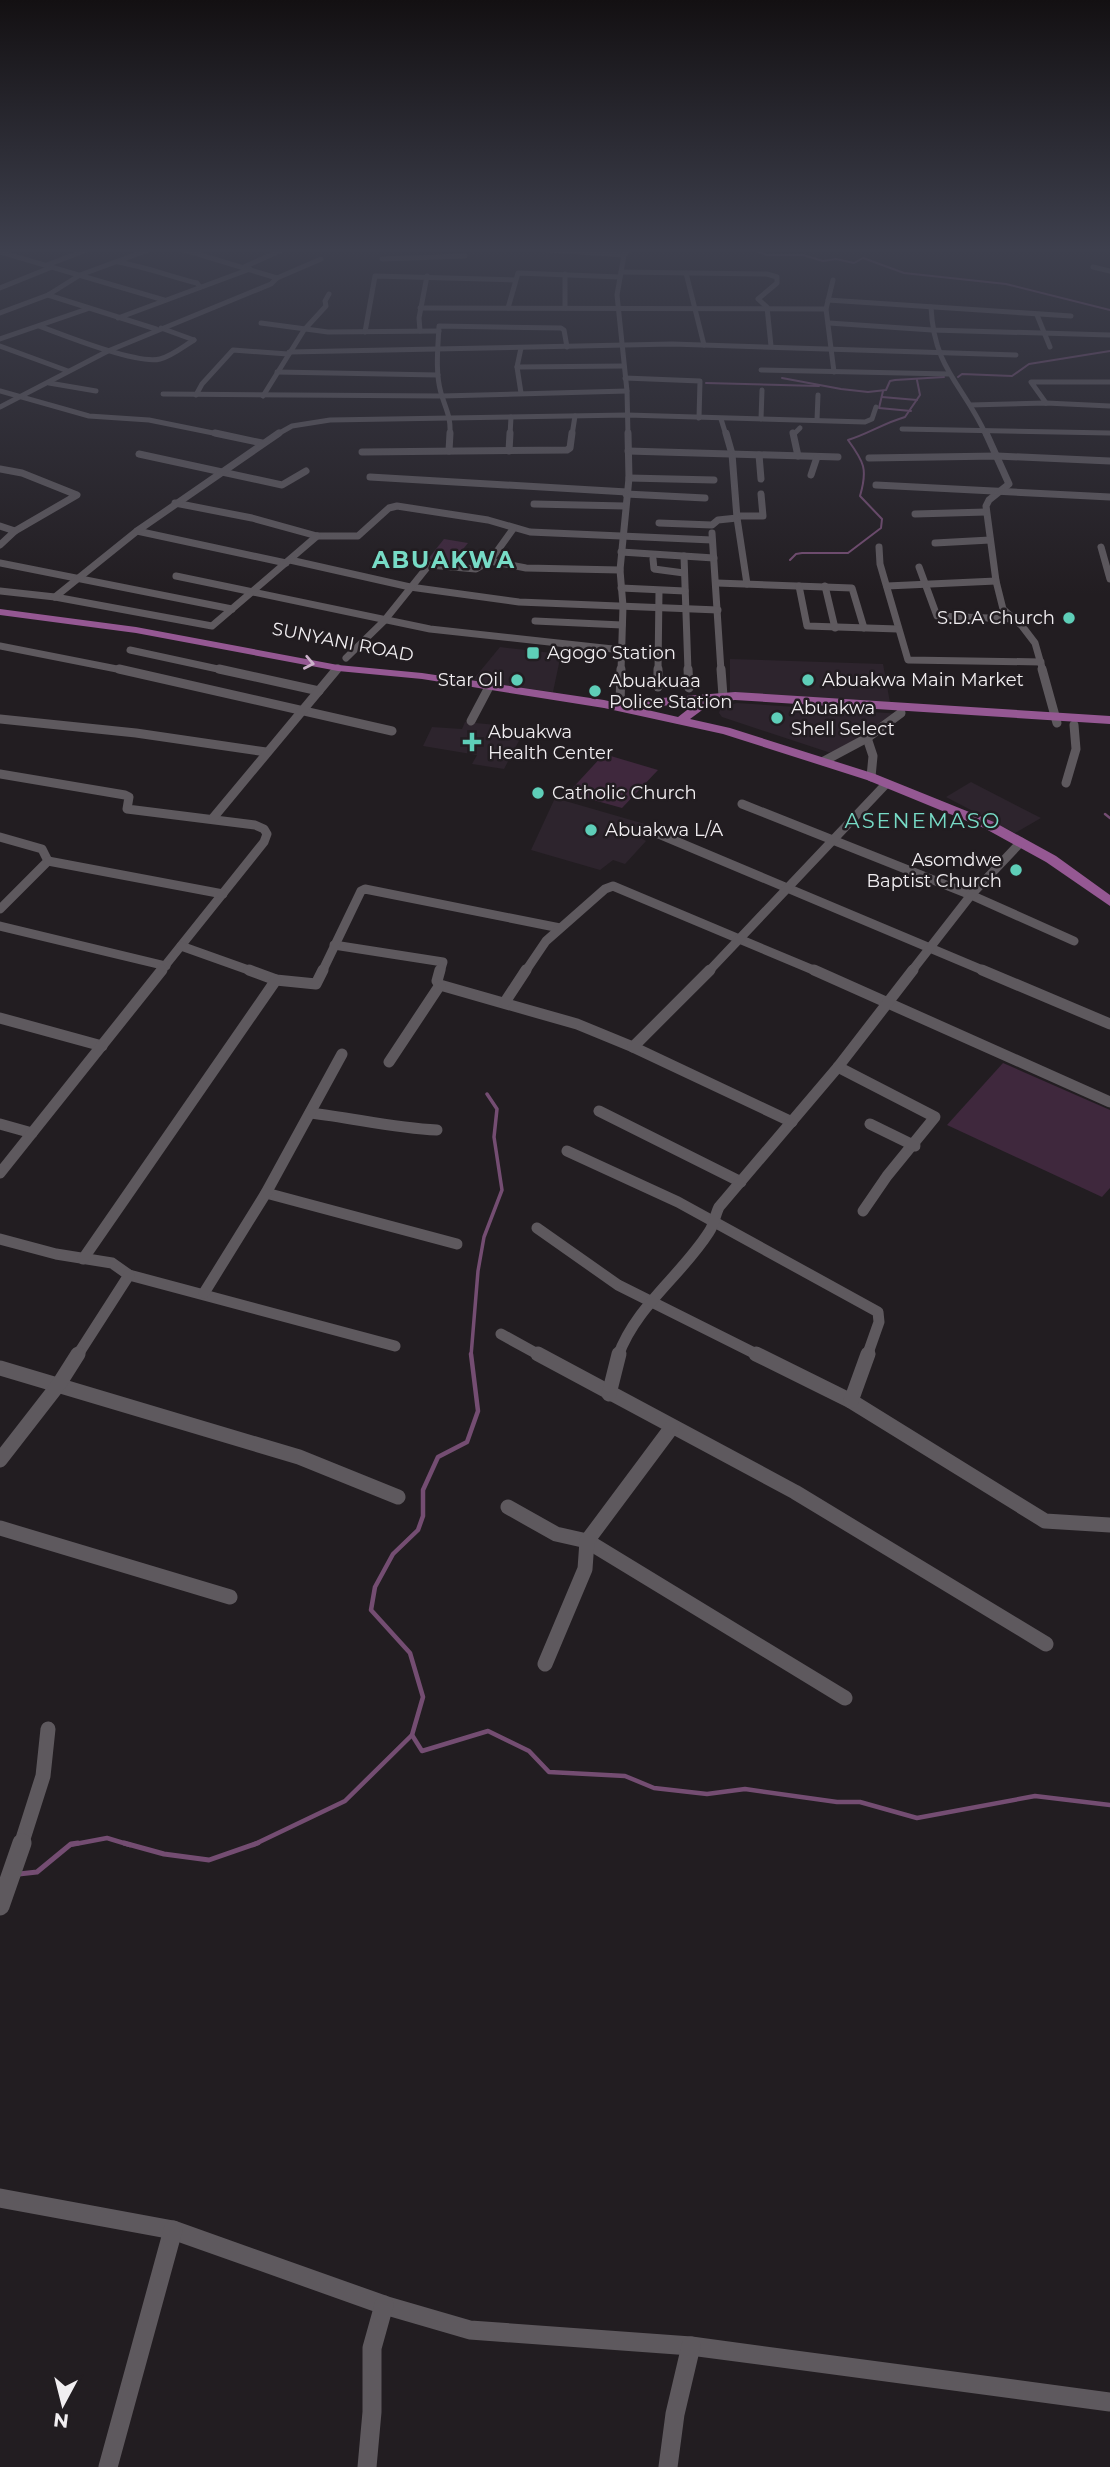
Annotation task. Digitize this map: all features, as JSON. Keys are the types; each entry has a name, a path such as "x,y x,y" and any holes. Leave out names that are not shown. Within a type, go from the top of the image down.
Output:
{"main road":[{"name":"SUNYANI ROAD","path":"0,601 346,658 422,676"},
{"name":"SUNYANI ROAD","path":"0,612 136,630 338,668 422,676"},
{"path":"422,676 604,704 718,730 824,761 989,825 1051,859 1110,902"},
{"path":"685,722 723,696 1056,720 1074,725 1110,728"},
{"path":"604,704 709,705 731,702 901,713 1110,720"},
{"path":"709,705 718,730"}],"street":[{"path":"51,364 68,370"},
{"path":"0,407 80,364"},
{"path":"196,395 220,364"},
{"path":"263,396 282,364"},
{"path":"438,364 442,396 451,418 449,451"},
{"path":"833,364 834,372"},
{"path":"944,364 984,430 1009,484 989,500 986,512 996,581 1003,610 1029,634 1041,663 1056,720"},
{"path":"521,393 517,367 624,366 629,478 620,570 623,606 620,704"},
{"path":"761,370 949,374"},
{"path":"277,372 438,375"},
{"path":"625,378 700,381 699,418"},
{"path":"1046,403 1031,382 1110,382"},
{"path":"49,383 96,391"},
{"path":"761,419 762,390"},
{"path":"0,391 89,416 149,420 261,443"},
{"path":"163,394 442,396 626,391"},
{"path":"817,420 818,395"},
{"path":"330,420 333,396"},
{"path":"970,405 1046,403 1110,406"},
{"path":"55,597 175,503 261,443 292,426 330,420 627,415 870,421 876,407"},
{"path":"362,452 568,450 575,416"},
{"path":"509,451 511,417"},
{"path":"721,419 732,454 737,517 747,584"},
{"path":"798,456 793,433 800,428"},
{"path":"902,429 1110,433"},
{"path":"628,451 838,457"},
{"path":"139,454 285,485 306,471"},
{"path":"759,455 761,479"},
{"path":"869,457 997,456 1110,461"},
{"path":"811,475 817,457"},
{"path":"0,470 14,471 77,495 15,531 0,545"},
{"path":"370,477 705,498"},
{"path":"629,478 714,480"},
{"path":"876,485 1110,497"},
{"path":"659,523 712,525 718,520 763,516 761,494"},
{"path":"175,503 251,518 317,536 356,537 390,508 397,506 488,520 513,529 712,540"},
{"path":"534,504 625,506"},
{"path":"915,514 986,512"},
{"path":"712,525 723,696"},
{"path":"0,526 15,531"},
{"path":"346,658 384,621 429,565 476,569 490,561 513,529"},
{"path":"137,531 410,587 519,602 718,610"},
{"path":"0,591 55,597 212,626 317,536"},
{"path":"935,543 990,540"},
{"path":"879,547 880,564 906,658 912,661 1041,663"},
{"path":"1101,547 1110,579"},
{"path":"621,552 714,558"},
{"path":"684,556 689,688"},
{"path":"653,559 654,569 684,572"},
{"path":"490,561 526,568 620,570"},
{"path":"0,563 232,609"},
{"path":"919,567 938,617 1014,619"},
{"path":"176,576 430,629 622,650"},
{"path":"887,586 996,581"},
{"path":"717,583 853,589 864,628"},
{"path":"799,586 807,626 898,629"},
{"path":"825,586 835,628"},
{"path":"621,589 685,592"},
{"path":"658,687 659,591"},
{"path":"535,621 622,625"},
{"path":"0,646 64,657 392,732"},
{"path":"130,650 318,691"},
{"path":"213,818 338,668"},
{"path":"471,721 489,687"},
{"path":"824,761 867,738 901,713"},
{"path":"0,719 136,733 266,752"},
{"path":"1066,783 1076,749 1074,725"},
{"path":"867,738 873,756 871,778"},
{"path":"0,774 125,794 129,797 127,808 255,825 264,829 267,834 264,842 0,1173"},
{"path":"634,1047 788,890 886,784"},
{"path":"742,804 971,895 1074,941"},
{"path":"654,832 1110,1024"},
{"path":"0,837 42,849 48,861"},
{"path":"609,1394 611,1373 620,1345 630,1326 708,1233 719,1207 838,1067 971,895 1021,842"},
{"path":"48,861 223,894"},
{"path":"0,909 48,861"},
{"path":"505,1002 546,941 605,889 613,886 742,938 1110,1102"},
{"path":"181,946 276,980 316,984 360,891 365,889 560,928"},
{"path":"0,926 166,966"},
{"path":"334,945 443,962 437,981 440,985 577,1024 634,1047 792,1122"},
{"path":"83,1259 276,980"},
{"path":"389,1062 440,985"},
{"path":"0,1018 102,1046"},
{"path":"204,1293 266,1193 342,1054"},
{"path":"838,1067 935,1117 915,1146 887,1176 863,1211"},
{"path":"599,1111 741,1182"},
{"path":"310,1113 358,1118 394,1128 437,1130"},
{"path":"0,1124 32,1133"},
{"path":"870,1124 915,1146"},
{"path":"567,1151 714,1220 878,1312 879,1322 851,1401"},
{"path":"266,1193 457,1244"},
{"path":"537,1228 618,1285 851,1401 1045,1521 1110,1525"},
{"path":"0,1239 83,1259 112,1262 129,1275 395,1346"},
{"path":"0,1460 59,1384 129,1275"},
{"path":"501,1334 795,1492 1046,1644"},
{"path":"0,1368 299,1457 398,1497"},
{"path":"545,1664 585,1569 587,1541 672,1427"},
{"path":"508,1507 556,1534 587,1541 845,1698"},
{"path":"0,1528 230,1597"},
{"path":"0,1906 11,1868 28,1832 42,1786 48,1752 48,1729"},
{"path":"0,2198 173,2230 384,2305 470,2330 691,2346 1110,2402"},
{"path":"108,2467 173,2230"},
{"path":"367,2467 372,2410 369,2355 374,2326 384,2305"},
{"path":"668,2467 675,2414 691,2346"}],"shaded area":[{"path":"444,539 468,543 451,564 428,559"},
{"path":"500,647 561,654 553,692 472,681"},
{"name":"Abuakwa Main Market","path":"730,659 883,664 891,708 730,697"},
{"path":"737,703 902,714 840,756 722,717 719,713 721,707"},
{"name":"Abuakwa Health Center","path":"465,722 497,725 495,732 521,737 504,769 472,764 477,755 423,746 432,727 462,729"},
{"path":"604,754 658,770 622,808 568,793"},
{"path":"971,782 1041,818 1015,833 946,797"},
{"name":"Abuakwa L/A","path":"555,798 645,824 638,836 646,841 625,864 613,860 600,870 531,850"},
{"path":"1003,1063 1110,1110 1110,1188 1102,1197 947,1125"}],"waterway":[{"path":"958,377 962,374 1012,376 1029,364"},
{"path":"782,378 868,392 886,390 890,381 895,380 944,377"},
{"path":"917,380 920,395 917,400"},
{"path":"706,383 819,386"},
{"path":"883,391 879,408 909,411"},
{"path":"882,397 917,400"},
{"path":"909,411 917,400"},
{"path":"790,560 796,554 802,553 848,553 881,528 882,519 860,496 864,479 863,466 848,440 905,417 909,411"},
{"path":"1105,814 1110,818"},
{"path":"471,1355 478,1271 484,1237 502,1190 494,1137 497,1109 487,1094"},
{"path":"412,1735 423,1697 410,1653 371,1610 375,1587 393,1554 418,1530 423,1516 423,1490 438,1457 467,1442 478,1411 471,1355"},
{"path":"412,1735 422,1751 488,1731 529,1751 549,1772 625,1776 654,1788 707,1794 745,1789 837,1802 860,1802 917,1818 1035,1796 1110,1805"},
{"path":"255,1844 345,1801 412,1735"},
{"path":"70,1845 107,1838 130,1845"},
{"path":"19,1874 37,1872 71,1844 78,1843"},
{"path":"124,1843 164,1854 209,1860 255,1844"}],"place":[{"name":"S.D.A Church","path":"1069,618"},
{"name":"Agogo Station","path":"533,653"},
{"name":"Star Oil","path":"517,680"},
{"name":"Abuakwa Main Market","path":"808,680"},
{"name":"Abuakuaa Police Station","path":"595,691"},
{"name":"Abuakwa Shell Select","path":"777,718"},
{"name":"Abuakwa Health Center","path":"472,742"},
{"name":"Catholic Church","path":"538,793"},
{"name":"Abuakwa L/A","path":"591,830"},
{"name":"Asomdwe Baptist Church","path":"1016,870"}],"district":[{"name":"ABUAKWA","path":"444,560"},
{"name":"ASENEMASO","path":"923,820"}]}
